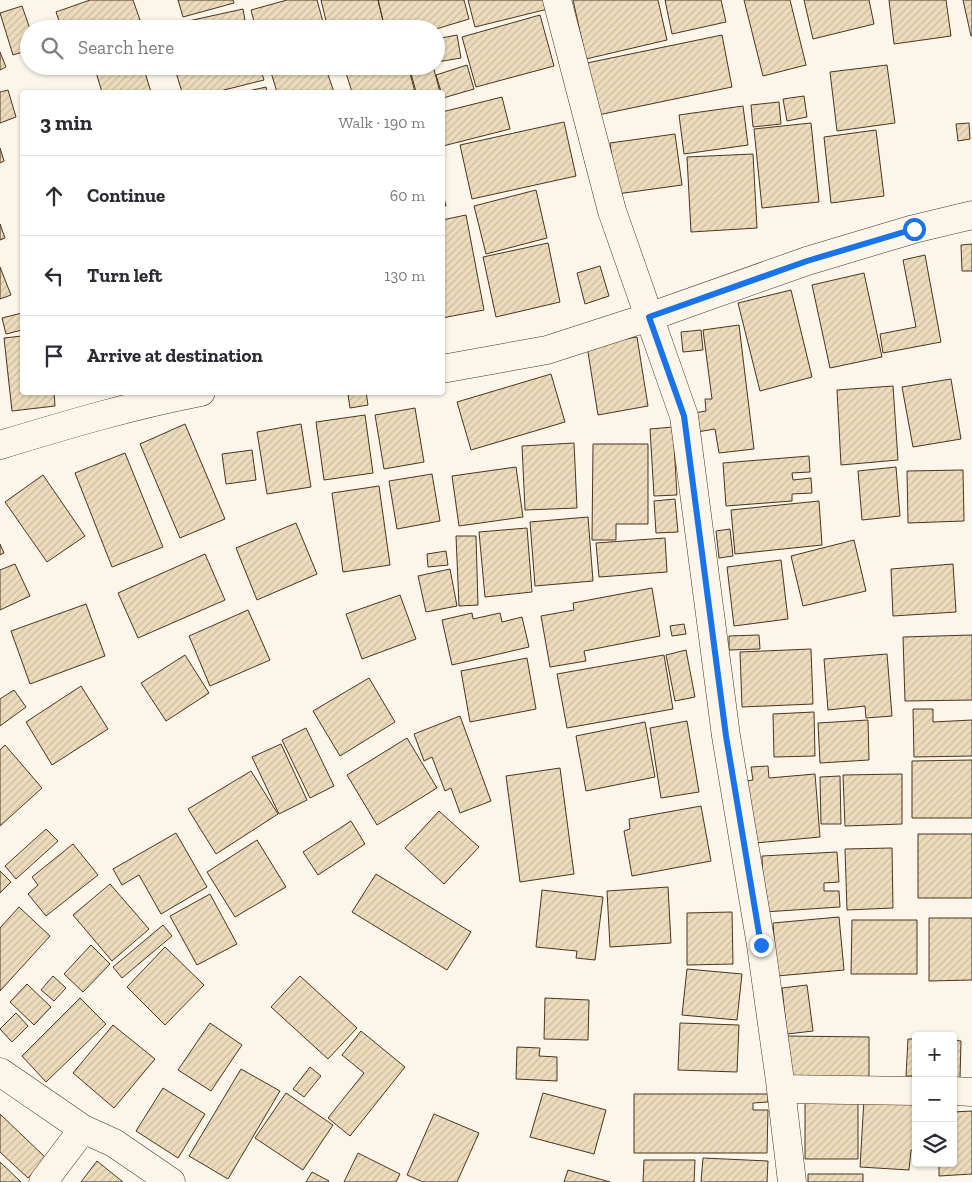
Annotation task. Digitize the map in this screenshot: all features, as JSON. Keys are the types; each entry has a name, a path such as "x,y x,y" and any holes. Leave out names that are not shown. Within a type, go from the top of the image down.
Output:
{"street":[{"path":"557,0 612,210 684,416 726,736 761,945 792,1182"},
{"path":"445,368 547,350 649,317 807,261 914,229 972,215"},
{"path":"0,445 69,424 186,395"},
{"path":"0,1072 83,1129 114,1143 171,1182"},
{"path":"781,1089 912,1091"},
{"path":"957,1092 972,1092"},
{"path":"43,1182 83,1129"}],"building":[{"path":"90,0 133,0 140,20 59,20 56,12"},
{"path":"178,0 233,0 234,3 183,17"},
{"path":"287,0 317,0 323,20 254,20 251,10"},
{"path":"321,0 378,0 383,20 326,20"},
{"path":"378,0 464,0 469,19 445,26 445,20 383,20"},
{"path":"468,0 545,0 548,9 475,27"},
{"path":"573,0 658,0 667,40 586,59"},
{"path":"665,0 721,0 726,22 672,34"},
{"path":"744,0 790,0 806,65 763,76"},
{"path":"804,0 869,0 874,24 813,39"},
{"path":"889,0 946,0 951,36 894,44"},
{"path":"963,0 972,0 972,36 971,36"},
{"path":"22,6 27,20 20,20 20,53 13,55 0,13"},
{"path":"243,9 245,20 193,20"},
{"path":"540,15 554,66 476,87 462,37"},
{"path":"457,35 461,58 445,61 445,37"},
{"path":"722,35 732,87 598,115 587,63"},
{"path":"0,52 6,67 0,70"},
{"path":"467,65 474,89 445,97 445,90 441,90 436,75 445,75 445,72"},
{"path":"887,65 895,123 837,131 830,72"},
{"path":"97,75 146,75 150,90 101,90"},
{"path":"177,75 263,75 264,80 224,90 181,90"},
{"path":"272,75 328,75 333,90 276,90"},
{"path":"347,75 410,75 414,90 351,90"},
{"path":"411,75 435,75 439,90 415,90"},
{"path":"266,87 267,90 253,90"},
{"path":"8,90 16,117 0,123 0,92"},
{"path":"804,96 807,117 787,121 783,99"},
{"path":"502,97 510,129 445,145 445,111"},
{"path":"779,102 781,124 753,127 751,105"},
{"path":"743,106 748,145 684,154 679,115"},
{"path":"564,122 576,176 472,199 460,145"},
{"path":"811,123 819,202 762,208 754,129"},
{"path":"969,123 970,139 958,141 956,124"},
{"path":"876,130 884,196 831,203 824,137"},
{"path":"675,134 682,185 617,194 610,143"},
{"path":"0,148 4,161 0,163"},
{"path":"753,154 757,228 691,232 687,157"},
{"path":"536,190 547,238 486,254 474,206"},
{"path":"466,215 484,310 445,317 445,219"},
{"path":"0,224 5,238 0,240"},
{"path":"548,243 560,302 496,317 483,257"},
{"path":"972,244 972,271 962,271 961,245"},
{"path":"925,255 941,342 883,353 880,334 916,327 903,260"},
{"path":"600,266 609,296 585,304 577,273"},
{"path":"0,267 11,295 0,299"},
{"path":"864,273 882,357 830,368 812,285"},
{"path":"791,290 812,377 760,391 738,303"},
{"path":"20,314 20,330 6,334 2,318"},
{"path":"739,325 754,449 719,453 715,429 697,432 694,413 706,411 705,399 712,399 703,330"},
{"path":"701,330 703,350 683,352 681,332"},
{"path":"20,336 20,395 54,395 55,406 12,411 4,338"},
{"path":"637,337 648,406 598,415 587,346"},
{"path":"551,374 565,422 471,450 457,402"},
{"path":"951,379 961,439 913,447 902,387"},
{"path":"893,386 898,460 841,465 837,390"},
{"path":"348,395 366,395 368,405 350,408"},
{"path":"415,408 424,462 384,469 375,415"},
{"path":"365,415 373,473 324,480 316,422"},
{"path":"185,424 225,519 180,538 140,444"},
{"path":"301,424 311,487 267,494 257,432"},
{"path":"673,427 677,495 654,496 650,429"},
{"path":"574,443 577,508 525,510 522,446"},
{"path":"593,444 648,444 648,524 616,524 616,540 592,540"},
{"path":"252,450 256,480 226,484 222,454"},
{"path":"125,453 163,547 112,567 75,473"},
{"path":"809,456 810,472 792,473 793,480 811,478 812,493 792,494 792,501 726,506 723,463"},
{"path":"516,467 523,517 459,526 452,476"},
{"path":"896,467 900,516 862,520 858,471"},
{"path":"963,470 964,521 908,523 907,471"},
{"path":"432,474 440,521 397,529 389,481"},
{"path":"43,475 85,536 47,562 5,502"},
{"path":"379,486 390,565 343,572 332,493"},
{"path":"675,499 678,532 656,533 654,501"},
{"path":"819,501 822,545 735,554 731,510"},
{"path":"588,517 593,581 535,586 530,522"},
{"path":"296,523 317,574 257,600 236,548"},
{"path":"527,528 532,592 485,597 479,532"},
{"path":"730,529 733,556 719,558 716,531"},
{"path":"456,536 476,536 478,605 459,606"},
{"path":"665,538 667,572 599,577 596,543"},
{"path":"854,540 866,591 803,606 791,556"},
{"path":"0,544 4,553 0,555"},
{"path":"446,551 448,565 428,567 427,554"},
{"path":"205,554 225,600 138,638 118,593"},
{"path":"781,560 788,619 734,626 727,567"},
{"path":"15,564 30,596 0,610 0,570"},
{"path":"953,564 956,612 893,616 891,569"},
{"path":"450,569 457,606 426,612 418,576"},
{"path":"652,588 660,636 584,651 586,661 550,667 541,616 574,610 573,603"},
{"path":"400,595 416,639 362,659 346,614"},
{"path":"86,604 105,656 30,684 11,631"},
{"path":"248,610 270,660 210,686 189,636"},
{"path":"472,613 473,619 500,613 502,622 522,617 529,647 452,665 442,620"},
{"path":"684,624 686,634 672,636 670,626"},
{"path":"759,635 760,649 729,650 729,636"},
{"path":"972,635 972,700 905,701 903,637"},
{"path":"811,649 813,704 742,707 740,652"},
{"path":"686,650 695,697 675,701 666,655"},
{"path":"887,654 892,716 866,718 865,706 828,710 824,659"},
{"path":"185,655 209,693 166,721 141,683"},
{"path":"664,655 673,709 567,728 557,674"},
{"path":"527,658 536,709 470,722 461,671"},
{"path":"369,678 395,722 340,756 313,711"},
{"path":"81,686 108,729 52,765 26,722"},
{"path":"14,690 26,707 0,726 0,699"},
{"path":"913,709 933,709 933,722 972,720 972,756 914,757"},
{"path":"814,712 815,756 774,757 773,714"},
{"path":"460,716 491,801 460,813 451,788 445,791 432,757 424,761 414,734"},
{"path":"868,720 869,760 820,763 818,723"},
{"path":"687,721 699,792 661,798 650,728"},
{"path":"645,722 655,777 586,791 576,736"},
{"path":"306,728 334,786 310,798 282,740"},
{"path":"407,738 437,788 377,825 347,775"},
{"path":"281,744 307,800 279,814 252,757"},
{"path":"5,745 42,788 0,826 0,750"},
{"path":"972,760 972,818 912,818 912,761"},
{"path":"768,766 769,778 815,774 820,837 755,843 745,781 753,780 751,767"},
{"path":"560,768 574,874 520,882 506,776"},
{"path":"251,771 278,814 216,854 188,809"},
{"path":"902,774 902,824 845,826 843,775"},
{"path":"840,776 841,824 821,824 820,777"},
{"path":"701,806 711,861 632,876 624,831 630,829 629,819"},
{"path":"439,811 479,847 444,884 405,848"},
{"path":"351,821 365,844 318,875 303,852"},
{"path":"46,829 58,841 16,879 5,866"},
{"path":"176,833 207,887 161,914 139,875 122,885 113,869"},
{"path":"918,834 972,834 972,898 918,898"},
{"path":"257,840 286,887 235,917 207,872"},
{"path":"73,844 98,875 46,916 28,894 38,885 32,877"},
{"path":"892,848 893,908 847,910 845,849"},
{"path":"837,852 839,882 824,883 824,891 839,891 840,907 764,912 762,856"},
{"path":"0,871 11,882 0,893"},
{"path":"376,874 471,932 447,970 352,912"},
{"path":"110,884 149,929 112,961 73,915"},
{"path":"668,887 671,943 610,947 607,891"},
{"path":"542,890 603,897 595,960 576,958 577,951 536,947"},
{"path":"210,894 237,944 197,965 170,916"},
{"path":"19,907 50,936 0,991 0,928"},
{"path":"732,912 733,964 687,965 687,913"},
{"path":"839,917 844,970 777,976 773,923"},
{"path":"929,918 972,918 972,980 929,981"},
{"path":"852,920 917,920 917,974 851,974"},
{"path":"163,925 172,936 122,978 113,967"},
{"path":"91,945 110,964 83,992 64,974"},
{"path":"165,947 204,985 165,1025 127,987"},
{"path":"687,969 742,974 737,1020 682,1015"},
{"path":"53,976 66,988 54,1001 41,990"},
{"path":"300,976 357,1028 328,1059 271,1007"},
{"path":"27,984 51,1007 34,1025 10,1002"},
{"path":"807,985 813,1031 787,1034 782,988"},
{"path":"80,998 106,1024 46,1082 22,1056"},
{"path":"545,998 589,1000 588,1040 544,1039"},
{"path":"16,1013 28,1026 12,1042 0,1029"},
{"path":"210,1023 242,1045 211,1091 178,1070"},
{"path":"680,1023 739,1025 737,1072 678,1070"},
{"path":"113,1025 155,1059 114,1108 73,1073"},
{"path":"361,1031 405,1067 350,1136 328,1118 364,1073 342,1055"},
{"path":"785,1036 869,1037 869,1085 784,1084"},
{"path":"908,1039 912,1039 912,1076 906,1076"},
{"path":"957,1040 961,1041 960,1078 957,1078"},
{"path":"517,1047 540,1048 539,1056 557,1057 557,1081 516,1079"},
{"path":"310,1067 321,1076 304,1097 293,1089"},
{"path":"241,1069 280,1091 228,1179 189,1156"},
{"path":"163,1088 205,1114 178,1158 136,1131"},
{"path":"286,1093 333,1125 303,1170 255,1138"},
{"path":"543,1093 606,1110 594,1154 530,1137"},
{"path":"634,1094 768,1094 768,1102 753,1103 753,1110 768,1110 767,1153 634,1153"},
{"path":"805,1095 858,1095 858,1159 805,1159"},
{"path":"864,1099 912,1103 912,1150 909,1170 860,1167"},
{"path":"972,1111 972,1174 939,1176 939,1167 957,1167 957,1112"},
{"path":"0,1114 46,1158 28,1178 0,1152"},
{"path":"434,1114 479,1133 457,1182 423,1182 407,1175"},
{"path":"358,1153 400,1174 396,1182 344,1182"},
{"path":"703,1158 768,1161 767,1182 701,1182"},
{"path":"644,1160 695,1160 694,1182 643,1182"},
{"path":"97,1161 123,1182 81,1182"},
{"path":"0,1162 21,1182 0,1182"},
{"path":"568,1170 610,1182 564,1182"},
{"path":"312,1172 329,1181 306,1182"},
{"path":"808,1174 863,1174 863,1182 808,1182"}],"route":[{"path":"761,945 726,736 684,416 649,317 807,261 914,229"}]}
